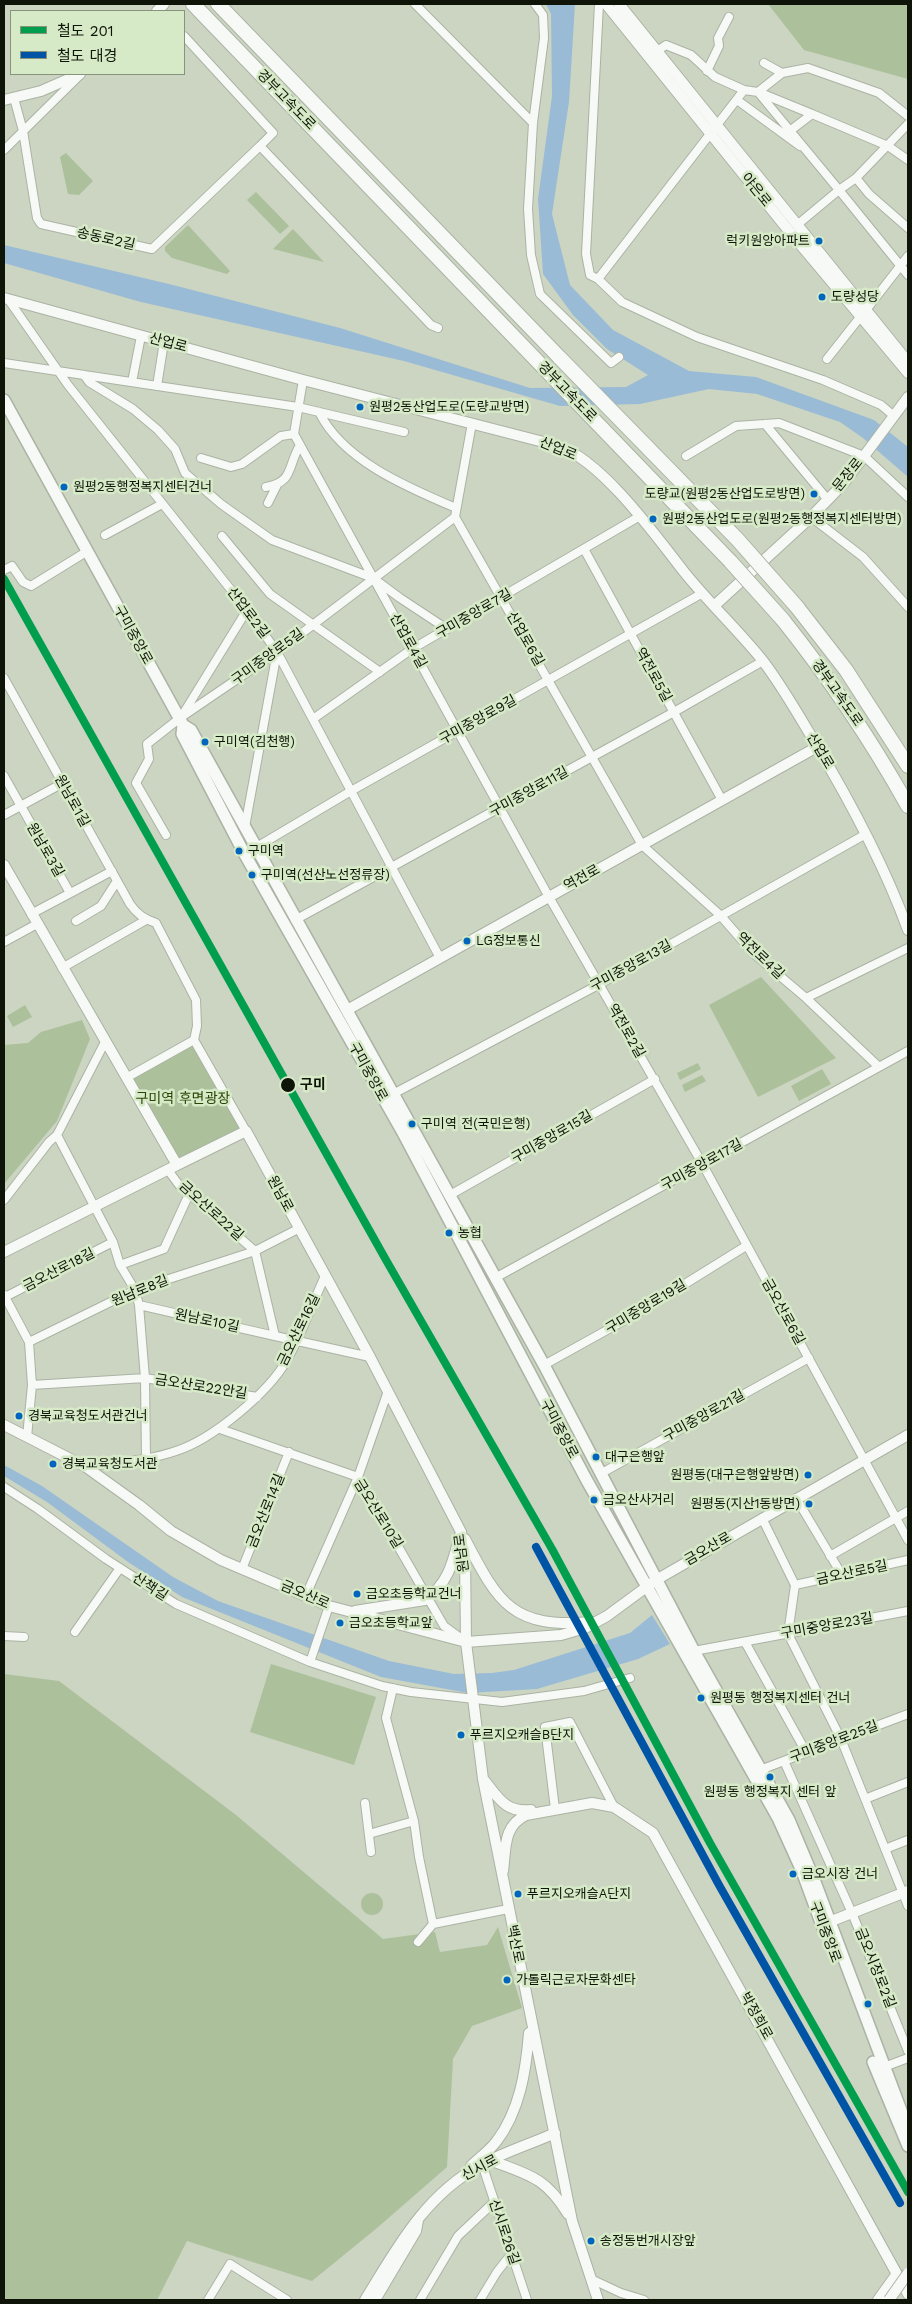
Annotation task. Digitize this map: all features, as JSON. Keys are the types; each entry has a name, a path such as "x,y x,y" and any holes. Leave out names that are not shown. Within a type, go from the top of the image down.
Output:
{"highway":[{"name":"경부고속도로","path":"218,4 738,540 797,607 846,670 908,766"},
{"name":"경부고속도로","path":"198,9 730,561 783,620 849,708 880,756 908,806"}],"main road":[{"name":"구미중앙로","path":"4,400 86,552 182,722 191,730 544,1365 600,1474 651,1582 791,1845 884,2091 908,2146"},
{"name":"구미중앙로","path":"182,722 182,734 240,846 402,1131 586,1480 694,1651 789,1820 815,1882 908,2129"}],"street":[{"path":"415,4 533,123"},
{"path":"535,4 543,15 544,38 533,123 528,210 532,255 540,294 611,363 619,357"},
{"path":"600,4 586,254 590,275 598,279 622,302 696,337 823,380 881,405 894,416"},
{"name":"야은로","path":"606,4 797,225 908,373"},
{"name":"야은로","path":"619,4 657,51 713,129 863,313 908,362"},
{"path":"707,71 719,46 718,38 729,18"},
{"name":"송동로2길","path":"9,99 23,132 37,218 41,224 152,249 274,133 185,37"},
{"path":"657,51 666,45 691,55 715,77 744,90 758,92 888,146 908,160"},
{"path":"764,63 782,73"},
{"path":"758,92 782,73 808,68 879,93 908,116"},
{"path":"9,99 40,91 79,75"},
{"path":"4,150 80,75"},
{"path":"598,279 744,90"},
{"path":"758,92 791,130 908,276"},
{"path":"737,100 806,150"},
{"path":"791,130 812,114"},
{"path":"797,225 856,178 908,124"},
{"path":"260,146 431,325 438,328"},
{"path":"856,178 869,194 908,228"},
{"path":"827,359 908,256"},
{"name":"산업로","path":"6,299 571,451 588,463 640,516 702,594 763,661 786,693 866,834 898,901 908,930"},
{"name":"산업로2길","path":"6,299 58,371 247,610 277,652 440,958"},
{"path":"132,382 142,336"},
{"path":"157,386 164,342"},
{"path":"897,348 908,352"},
{"path":"4,363 298,407 404,432"},
{"path":"84,375 89,382 133,409 158,430 174,449 185,473 229,510 272,540 373,578 447,629"},
{"path":"201,458 230,466 242,464 281,436 294,434 303,380"},
{"name":"문장로","path":"714,606 811,517 844,483 908,397"},
{"path":"319,412 327,428 335,437 386,476 456,512 472,423"},
{"path":"686,456 736,426 779,423 864,456 908,497"},
{"path":"765,424 828,500"},
{"name":"산업로4길","path":"294,434 549,897"},
{"path":"266,487 277,485 285,480 300,445"},
{"path":"268,503 277,485"},
{"path":"105,535 162,504"},
{"name":"구미중앙로5길","path":"182,722 277,652 456,512"},
{"name":"산업로6길","path":"456,512 502,598 642,845"},
{"name":"구미중앙로7길","path":"313,719 412,649 640,516"},
{"path":"811,517 863,557 908,607"},
{"path":"222,536 270,594 314,623 380,672"},
{"name":"역전로5길","path":"584,549 722,800"},
{"path":"4,570 12,566 23,582 31,586 86,552"},
{"name":"구미중앙로9길","path":"255,848 351,791 702,594"},
{"name":"구미중앙로5길","path":"182,722 247,610"},
{"path":"245,830 277,652"},
{"name":"구미중앙로11길","path":"295,920 674,712 763,661"},
{"name":"원남로1길","path":"4,678 136,912 146,920 156,923 196,1000 197,1026 194,1040"},
{"path":"166,836 136,783 149,759 147,744 182,722"},
{"name":"역전로","path":"347,1010 817,747"},
{"name":"원남로3길","path":"4,776 70,894"},
{"name":"원남로3길","path":"20,806 62,783"},
{"path":"4,815 20,806"},
{"name":"구미중앙로13길","path":"394,1094 600,984 866,834"},
{"name":"역전로4길","path":"642,845 720,916 754,954 806,998 879,1067"},
{"path":"4,865 126,1078 172,1168 246,1131 194,1040 126,1078"},
{"name":"원남로3길","path":"32,914 112,871"},
{"path":"76,921 101,906 117,881"},
{"name":"역전로2길","path":"549,897 703,1165"},
{"path":"62,968 146,920"},
{"path":"4,942 37,924"},
{"path":"806,998 908,948"},
{"path":"4,1200 49,1142 57,1135 105,1042"},
{"name":"구미중앙로17길","path":"495,1278 908,1051"},
{"name":"구미중앙로15길","path":"450,1196 654,1079"},
{"name":"원남로","path":"246,1131 298,1229 370,1357 461,1532 465,1556 466,1642"},
{"path":"57,1135 93,1206"},
{"name":"금오산로6길","path":"703,1165 864,1460"},
{"name":"금오산로22길","path":"4,1252 172,1168 179,1185 190,1192 255,1251"},
{"path":"120,1265 164,1249 190,1192"},
{"name":"금오산로22안길","path":"93,1206 113,1242 120,1265 134,1290 138,1306 145,1378 146,1458"},
{"name":"원남로8길","path":"29,1342 134,1290 255,1251 298,1229"},
{"name":"금오산로18길","path":"27,1437 32,1385 29,1342 4,1296 113,1242"},
{"name":"구미중앙로19길","path":"544,1365 643,1310 746,1246"},
{"path":"255,1251 275,1336 370,1357"},
{"name":"금오산로16길","path":"86,1467 146,1458 177,1451 220,1429 257,1397 286,1361 325,1276"},
{"name":"원남로10길","path":"138,1306 275,1336"},
{"name":"구미중앙로21길","path":"600,1474 809,1358"},
{"path":"32,1385 145,1378"},
{"name":"금오산로22안길","path":"145,1378 257,1397"},
{"path":"306,1594 358,1477 388,1391"},
{"name":"금오산로","path":"4,1426 86,1467 184,1540 205,1553 306,1594 329,1606 466,1642 561,1635 584,1628 598,1621 651,1582 908,1435"},
{"name":"금오산로10길","path":"220,1429 358,1477 444,1626 466,1642"},
{"name":"금오산로14길","path":"242,1569 289,1452"},
{"path":"864,1460 895,1518 907,1534"},
{"name":"산책길","path":"4,1487 120,1568 176,1604 310,1662 393,1688 502,1702 584,1691 630,1678"},
{"path":"796,1498 842,1575"},
{"name":"금오산로5길","path":"830,1556 908,1511"},
{"path":"762,1518 796,1584 788,1634 841,1739 885,1850 906,1892 908,1906"},
{"path":"350,1612 427,1598 439,1588 449,1574 461,1532"},
{"path":"461,1532 491,1588 512,1608 543,1621 570,1623 598,1621"},
{"name":"금오산로5길","path":"796,1584 908,1560"},
{"path":"75,1632 120,1568"},
{"path":"310,1662 329,1606"},
{"name":"구미중앙로23길","path":"694,1651 908,1611"},
{"path":"4,1636 24,1637"},
{"name":"백산로","path":"466,1642 483,1779 530,2022 555,2133 572,2221 598,2300"},
{"path":"745,1642 806,1752"},
{"path":"393,1688 386,1718 414,1822 433,1924"},
{"name":"구미중앙로25길","path":"760,1770 908,1714"},
{"path":"555,1809 545,1726 570,1722 614,1807"},
{"name":"금오시장로2길","path":"784,1761 852,1913 908,2051"},
{"path":"483,1779 504,1803 514,1810 555,1809"},
{"path":"865,1799 908,1782"},
{"path":"365,1803 371,1852"},
{"name":"박정희로","path":"555,1809 592,1804 614,1807 653,1833 866,2215 905,2295"},
{"path":"502,1882 508,1833 513,1823 526,1815 555,1809"},
{"path":"369,1834 414,1822"},
{"path":"885,1850 908,1840"},
{"path":"829,1922 906,1892"},
{"path":"418,1942 433,1924 508,1909"},
{"path":"454,2181 495,2143 512,2113 527,2063 530,2022"},
{"path":"884,2068 908,2058"},
{"name":"신시로","path":"365,2300 410,2227 454,2181 487,2162 555,2133"},
{"path":"487,2162 539,2180 557,2196 572,2221"},
{"name":"신시로26길","path":"487,2162 494,2203 527,2300"},
{"path":"420,2300 458,2236 494,2203"},
{"name":"신시로","path":"375,2300 416,2231 418,2220"},
{"path":"480,2300 497,2272 512,2253"},
{"path":"208,2300 230,2264 287,2300"},
{"path":"888,2300 908,2273"},
{"path":"878,2300 896,2274"},
{"path":"591,2279 620,2293 644,2300"}],"green space":[{"path":"768,4 908,4 908,79 804,50"},
{"path":"66,153 93,181 79,195 68,194 60,157"},
{"path":"256,192 289,226 280,234 247,200"},
{"path":"188,225 230,271 227,274 172,258 165,251 165,247"},
{"path":"293,229 324,262 273,249"},
{"path":"761,977 836,1058 758,1097 709,1005"},
{"path":"25,1005 32,1017 13,1027 7,1016"},
{"path":"82,1020 90,1039 57,1121 4,1184 4,1045 28,1043 41,1032"},
{"name":"구미역 후면광장","path":"194,1040 246,1131 177,1165 126,1079"},
{"path":"698,1063 701,1069 680,1080 677,1073"},
{"path":"822,1069 831,1084 799,1101 791,1086"},
{"path":"702,1075 706,1081 685,1092 682,1085"},
{"path":"271,1664 376,1697 354,1765 250,1732"},
{"path":"4,1674 59,1681 236,1815 383,1939 435,1932 440,1952 487,1945 498,1927 522,2008 472,2026 453,2059 447,2167 312,2281 187,2241 157,2300 4,2300"},
{"path":"372,1893 380,1896 383,1904 380,1912 372,1915 364,1912 361,1904 364,1896"}],"water":[{"path":"546,4 575,4 569,102 552,214 570,285 613,330 689,371 756,377 874,420 908,447 908,477 863,438 840,422 757,394 709,389 640,404 560,406 404,361 141,302 4,263 4,245 169,284 340,328 530,388 626,387 648,375 607,349 573,315 543,274 538,199 552,96 551,14"},
{"path":"4,1465 42,1486 173,1577 218,1601 389,1661 454,1674 492,1673 514,1670 630,1633 652,1615 670,1644 638,1659 537,1689 468,1693 381,1677 182,1597 128,1562 47,1502 4,1476"}],"rail line":[{"name":"201","path":"4,579 386,1260 552,1549 710,1843 908,2192"},
{"name":"대경","path":"536,1547 719,1885 900,2203"}],"place":[{"name":"럭키원앙아파트","path":"819,241"},
{"name":"도량성당","path":"822,297"},
{"name":"원평2동산업도로(도량교방면)","path":"360,407"},
{"name":"원평2동행정복지센터건너","path":"64,487"},
{"name":"도량교(원평2동산업도로방면)","path":"814,494"},
{"name":"원평2동산업도로(원평2동행정복지센터방면)","path":"653,519"},
{"name":"구미역(김천행)","path":"205,742"},
{"name":"구미역","path":"239,851"},
{"name":"구미역(선산노선정류장)","path":"252,875"},
{"name":"LG정보통신","path":"467,941"},
{"name":"구미","path":"288,1085"},
{"name":"구미역 전(국민은행)","path":"412,1124"},
{"name":"농협","path":"449,1233"},
{"name":"경북교육청도서관건너","path":"19,1416"},
{"name":"대구은행앞","path":"596,1457"},
{"name":"경북교육청도서관","path":"53,1464"},
{"name":"원평동(대구은행앞방면)","path":"808,1475"},
{"name":"금오산사거리","path":"594,1500"},
{"name":"원평동(지산1동방면)","path":"809,1504"},
{"name":"금오초등학교건너","path":"357,1594"},
{"name":"금오초등학교앞","path":"340,1623"},
{"name":"원평동 행정복지센터 건너","path":"701,1698"},
{"name":"푸르지오캐슬B단지","path":"461,1735"},
{"name":"원평동 행정복지 센터 앞","path":"770,1777"},
{"name":"금오시장 건너","path":"793,1874"},
{"name":"푸르지오캐슬A단지","path":"518,1894"},
{"name":"가톨릭근로자문화센타","path":"507,1980"},
{"name":"송정동번개시장앞","path":"591,2241"}]}
